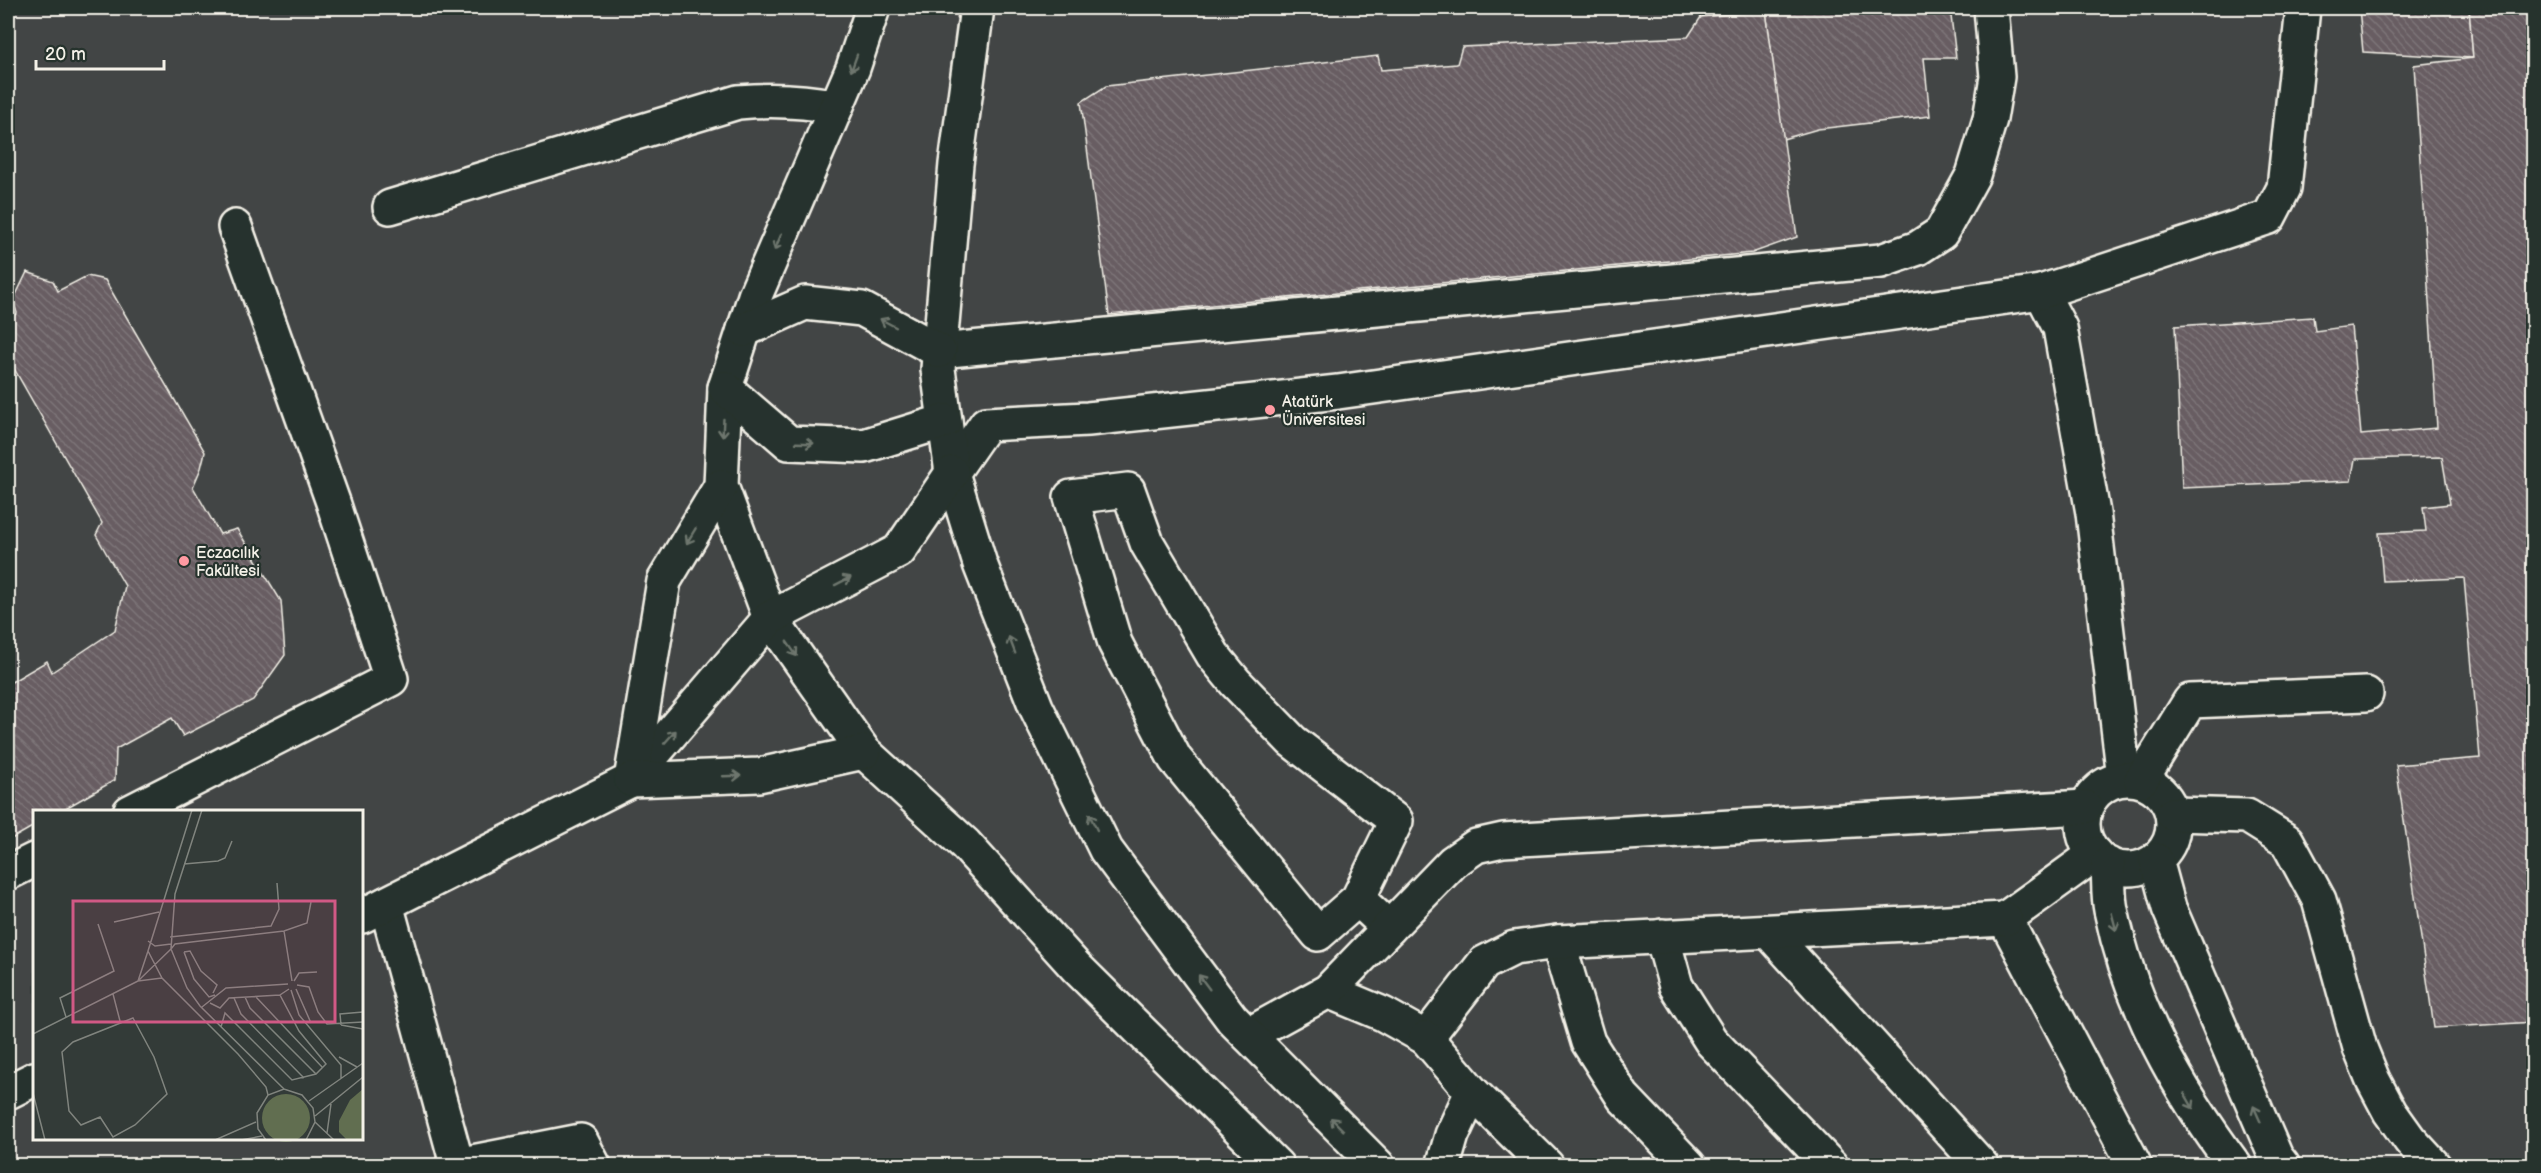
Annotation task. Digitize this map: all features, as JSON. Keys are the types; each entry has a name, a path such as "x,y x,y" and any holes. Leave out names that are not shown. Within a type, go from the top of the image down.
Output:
{"main road":[{"path":"873,8 853,68 755,296 725,388 721,486 770,618 864,752 964,844 1076,967 1277,1166"},
{"path":"977,8 956,164 938,369 952,473 980,564 1036,707 1106,850 1232,1019 1378,1166"},
{"path":"744,330 805,303 862,309 939,351 1869,262 1900,256 1941,233 1973,175 1990,119 1997,77 1991,8"},
{"path":"725,388 789,443 864,446 945,421 986,424 1088,418 1338,392 2041,292 2269,217 2283,188 2303,8"},
{"path":"390,207 738,102 772,99 805,101 836,107"},
{"path":"134,810 391,679 333,502 235,227"},
{"path":"2041,292 2060,328 2093,513 2132,779"},
{"path":"594,1166 581,1142 455,1165 374,910 631,780 770,618 899,551 986,424"},
{"path":"631,780 664,581 721,486"},
{"path":"1128,490 1147,543 1213,655 1235,682 1292,741 1396,821 1358,899 1318,934 1175,759 1115,643 1071,497 1128,490"},
{"path":"2132,779 2190,701 2366,694"},
{"path":"631,780 759,775 864,752"},
{"path":"2101,859 2125,869 2141,867 2157,860 2168,847 2174,832 2174,814 2161,793 2132,779 2108,783 2094,793 2085,807 2083,824 2086,840 2101,859 2110,908 2124,958 2141,1007 2165,1060 2194,1110 2235,1166"},
{"path":"1248,1035 1328,991 1454,862 1476,846 1503,840 2085,807"},
{"path":"2174,814 2247,816 2287,841 2319,900 2360,1048 2373,1080 2390,1112 2410,1140 2434,1166"},
{"path":"1426,1038 1484,963 1514,948 1558,942 1769,933 2005,919 2101,859"},
{"path":"8,873 33,860"},
{"path":"2157,860 2173,919 2276,1157 2283,1166"},
{"path":"1358,899 1389,927"},
{"path":"2005,919 2135,1166"},
{"path":"1769,933 1982,1166"},
{"path":"1662,936 1676,986 1711,1041 1831,1166"},
{"path":"1558,942 1588,1042 1623,1097 1689,1166"},
{"path":"1328,991 1383,1014 1426,1038 1472,1092 1547,1166"},
{"path":"8,1092 33,1080"},
{"path":"1443,1166 1452,1135 1472,1092"}],"shaded area":[{"name":"Atatürk Üniversitesi","path":"8,8 2533,8 2533,1165 8,1165"}],"building":[{"path":"1700,8 1950,8 1956,58 1924,58 1930,116 1818,129 1783,139 1766,11 1701,17"},
{"path":"2359,8 2469,8 2473,58 2363,52"},
{"path":"2469,8 2534,8 2534,1022 2434,1028 2396,765 2480,758 2464,578 2383,581 2379,533 2426,531 2423,507 2450,504 2442,457 2355,459 2351,481 2182,488 2175,326 2313,317 2315,331 2351,326 2361,435 2437,428 2414,65 2473,58"},
{"path":"1766,11 1797,237 1752,253 1109,315 1081,102 1106,86 1378,56 1381,70 1457,64 1462,47 1688,37 1701,17"},
{"name":"Eczacılık Fakültesi","path":"27,272 53,281 58,291 87,276 105,280 205,452 193,487 220,534 237,529 281,601 285,655 253,700 183,736 172,718 116,749 115,780 62,810 33,810 33,827 8,841 8,684 47,661 52,672 115,630 125,586 96,535 102,523 8,358 8,320 17,313 13,301"}],"place":[{"name":"Atatürk Üniversitesi","path":"1270,410"},
{"name":"Eczacılık Fakültesi","path":"184,561"}]}
